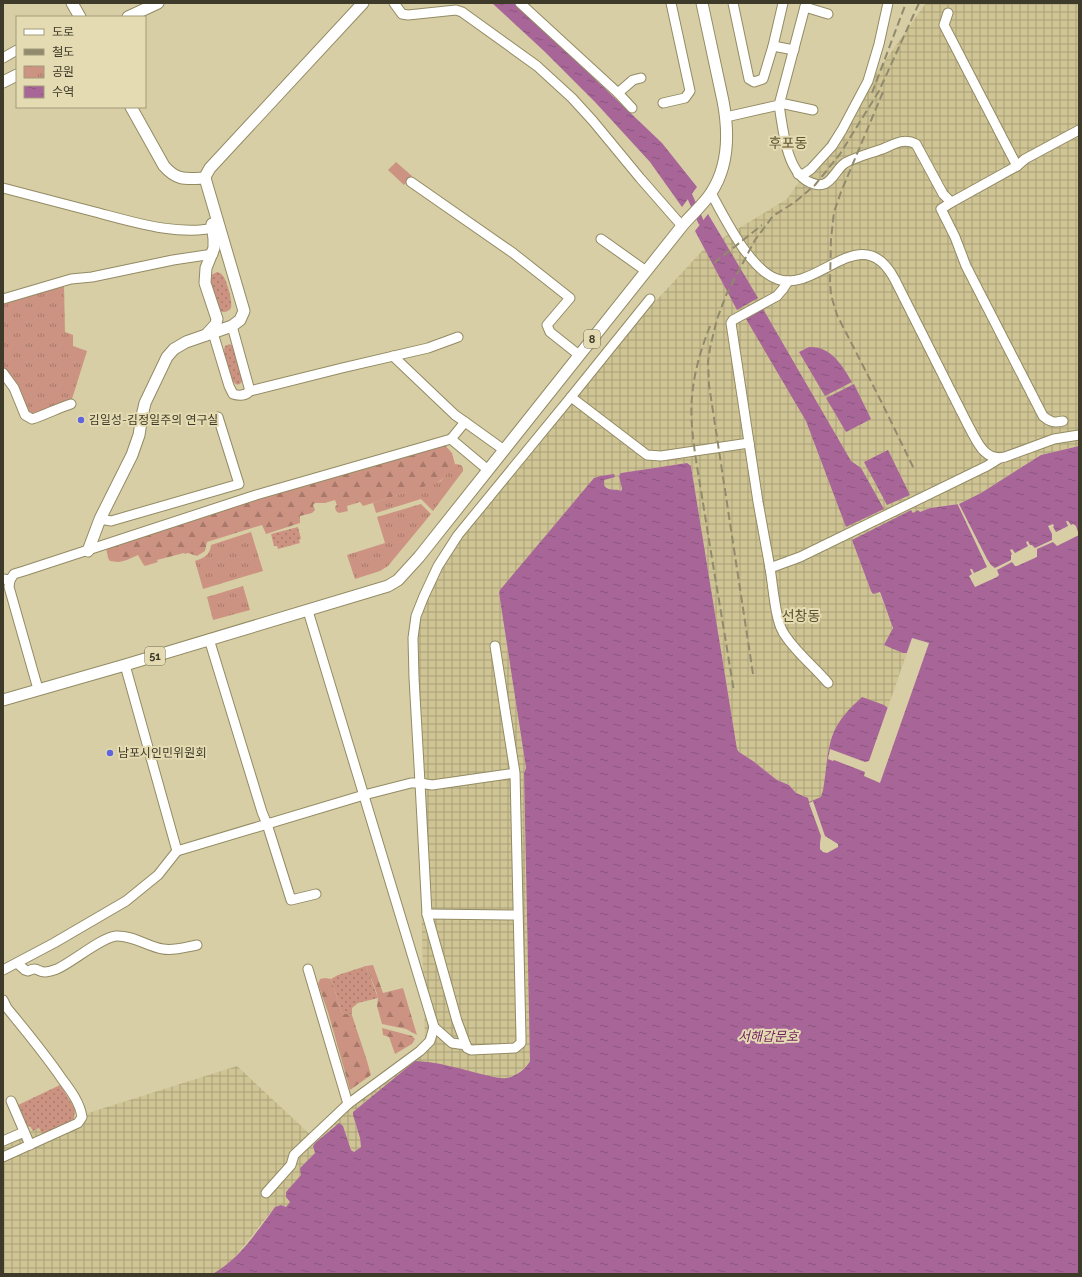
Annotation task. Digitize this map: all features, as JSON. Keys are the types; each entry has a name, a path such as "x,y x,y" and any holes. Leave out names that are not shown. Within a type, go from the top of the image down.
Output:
{"main road":[{"path":"72,3 78,16"},
{"path":"88,551 100,519 132,455 139,435 145,403 167,358 174,349 186,342 232,326 240,320 244,311 216,228 205,180 206,174 363,3"},
{"name":"8","path":"496,460 685,222 708,196 718,177 724,159 727,136 726,117 702,3"},
{"path":"130,16 155,4"},
{"path":"3,82 16,76"},
{"path":"132,108 168,171 174,176 180,178 205,180"},
{"path":"209,334 216,324 217,319 205,282 206,268 213,254 216,228"},
{"name":"51","path":"3,700 308,611 388,586 398,580 419,557 496,460"}],"street":[{"path":"394,3 402,14 408,15 456,10 462,12 537,66 593,121 640,178 685,222"},
{"path":"520,3 632,108"},
{"path":"663,103 685,98 690,91 671,3"},
{"path":"733,3 749,79 754,82 764,80 783,3"},
{"path":"798,174 804,174 811,169 832,146 868,81 879,44 888,3"},
{"path":"828,14 806,5 780,104 790,158 798,174 805,180 815,185 824,184 838,169 856,158 876,152 905,140 911,141 916,144 943,194 952,202"},
{"path":"948,13 944,25 1017,166"},
{"path":"773,46 794,50"},
{"path":"3,58 16,51"},
{"path":"618,94 633,80 641,78"},
{"path":"726,117 780,104 813,110"},
{"path":"1063,421 1055,423 1049,421 1043,416 969,273 955,237 940,209 1017,166 1025,159 1079,130"},
{"path":"411,182 513,253 570,298 547,326 550,332 579,355"},
{"path":"3,188 135,222 175,230 216,228"},
{"path":"708,196 748,254 768,274 777,279 788,281 806,277 858,254 878,259 891,272 968,426 980,446 990,456 1000,458"},
{"path":"601,239 646,272"},
{"path":"3,298 71,279 99,276 173,260 213,254"},
{"path":"788,281 784,290 777,296 733,320 731,327 779,622 783,632 828,683"},
{"path":"495,646 515,773 521,1043 515,1048 510,1049 471,1050 467,1048 457,1021 427,914 414,678 413,638 416,616 438,566 449,548 650,299"},
{"path":"232,326 250,391"},
{"path":"209,334 229,386 233,394 240,396 247,394 250,391 428,348 458,337"},
{"path":"392,356 455,416 466,422 504,450"},
{"path":"3,373 14,388 25,415 32,419 72,404"},
{"path":"572,397 647,456 661,456 749,443"},
{"path":"100,519 111,521 239,484 218,417"},
{"path":"38,689 7,579 14,574 256,495 451,439 466,422"},
{"path":"770,568 800,557 850,534 914,501 988,466 1000,458 1054,439 1079,435"},
{"path":"451,439 488,470"},
{"path":"308,611 434,1028 452,1043 466,1045"},
{"path":"209,639 262,812 291,900 316,894"},
{"path":"125,665 177,851"},
{"path":"3,970 54,943 126,901 158,875 177,851 364,795 411,783 432,785 515,773"},
{"path":"427,914 517,915"},
{"path":"17,962 28,971 38,969 44,972 50,972 115,936 124,937 163,950 197,945"},
{"path":"308,969 348,1104"},
{"path":"3,1000 7,1008 48,1057 76,1099 82,1112 82,1118 78,1123 3,1157"},
{"path":"266,1193 290,1165 294,1155 348,1104 420,1051 430,1041 434,1028"},
{"path":"11,1101 30,1145"},
{"path":"3,1142 24,1132"}],"shaded area":[{"path":"926,3 1079,3 1079,446 1041,455 981,493 959,504 930,508 913,513 911,510 852,540 871,591 879,592 892,624 892,631 884,645 907,652 888,708 832,735 821,798 809,803 804,796 796,793 789,785 777,780 737,749 691,466 687,463 621,473 621,491 609,489 604,485 604,480 614,474 596,477 499,593 526,768 524,773 525,843 531,1057 528,1065 515,1075 503,1079 445,1066 411,1064 353,1112 361,1147 354,1152 351,1150 343,1126 334,1126 315,1143 315,1153 301,1167 301,1175 286,1197 290,1202 289,1204 286,1207 281,1205 275,1207 234,1258 240,1274 3,1274 3,1140 237,1066 314,1138 425,1041 413,618 434,568 564,400 703,250 787,199"}],"green space":[{"path":"396,162 412,176 404,185 388,170"},
{"path":"217,272 225,279 228,287 231,308 226,312 218,309 209,279 211,275"},
{"path":"64,285 65,332 73,335 73,346 87,351 72,399 31,414 24,407 3,369 3,304"},
{"path":"230,344 233,346 243,380 239,384 235,384 226,365 224,350 225,346"},
{"path":"443,443 452,453 455,464 446,476 434,484 363,506 360,502 347,506 348,511 339,513 336,511 335,507 337,505 335,500 325,503 315,503 313,505 315,510 312,513 300,516 300,523 266,534 262,525 207,542 205,551 197,556 184,553 157,560 158,562 145,566 138,555 119,562 110,561 108,558 106,547 142,534"},
{"path":"455,464 461,465 463,471 433,511 421,499 376,513 373,503 441,481"},
{"path":"421,504 431,514 388,566 380,571 355,579 347,555 385,543 377,517"},
{"path":"298,527 301,539 299,540 300,543 278,549 277,546 274,546 271,534"},
{"path":"251,532 263,571 203,589 195,561 206,556 211,545"},
{"path":"243,586 250,610 213,620 207,597"},
{"path":"373,965 383,993 403,988 417,1035 406,1029 382,1024 377,1006 378,998 366,966"},
{"path":"366,966 378,998 358,1003 352,1008 352,1015 342,1013 331,979 338,975"},
{"path":"320,979 331,979 342,1013 352,1015 371,1075 350,1090 328,1012 318,984"},
{"path":"382,1028 412,1036 415,1039 412,1044 395,1054 389,1037 383,1035"},
{"path":"60,1085 75,1109 74,1118 71,1122 43,1135 39,1128 33,1131 30,1126 26,1128 16,1106"}],"water":[{"path":"492,3 515,3 662,143 697,187 682,207 650,162 595,102 544,51"},
{"path":"708,214 758,298 737,310 695,231"},
{"path":"763,309 851,461 861,468 884,509 846,527 806,421 746,319"},
{"path":"809,347 824,350 830,353 840,363 852,382 825,396 799,352"},
{"path":"854,384 871,419 846,432 826,398"},
{"name":"서해갑문호","path":"1079,446 1079,1274 212,1274 230,1262 239,1253 255,1235 275,1207 281,1205 286,1207 290,1202 286,1197 286,1192 301,1175 301,1167 315,1153 313,1146 315,1143 339,1123 343,1126 351,1150 354,1152 361,1147 353,1112 415,1061 441,1064 503,1078 513,1076 520,1072 530,1061 524,773 526,768 499,593 594,478 614,474 615,477 604,480 604,485 610,489 621,491 622,489 619,476 621,473 687,463 691,466 737,749 777,780 789,785 796,793 808,798 809,802 821,797 829,747 838,723 862,697 884,705 888,708 907,653 903,653 884,645 893,628 880,592 873,594 871,591 852,540 911,510 913,513 918,510 920,512 930,508 959,504 981,493 1041,455"},
{"path":"888,450 910,495 887,505 864,462"}],"pier":[{"path":"958,502 987,559 995,568 1011,560 1012,554 1010,550 1012,549 1015,553 1028,546 1026,542 1028,541 1030,545 1035,548 1052,540 1052,534 1048,526 1053,524 1056,532 1068,526 1066,521 1068,521 1071,525 1073,524 1076,526 1079,535 1057,546 1053,542 1037,549 1037,557 1017,566 1015,566 1012,562 997,570 999,575 997,577 975,587 969,576 972,574 970,569 972,569 974,573 987,567 957,503"},
{"path":"912,638 929,643 880,783 864,776 865,772 828,759 830,749 865,762 869,761"},
{"path":"813,801 825,836 838,844 838,847 827,853 820,849 821,836 809,803"}],"waterway":[{"path":"687,190 701,222"}],"railway":[{"path":"872,93 906,3"},
{"path":"753,674 709,385 708,362 717,319 727,293 755,240 773,216 795,202 815,185 840,154 879,91 919,3"},
{"path":"883,92 834,212 831,239 831,295 837,315 915,471"},
{"path":"714,263 762,225"},
{"path":"710,326 696,370 691,409 697,463 734,692"}],"place":[{"name":"김일성-김정일주의 연구실","path":"81,420"},
{"name":"남포시인민위원회","path":"110,753"}],"district":[{"name":"후포동","path":"788,143"},
{"name":"선창동","path":"801,616"}]}
